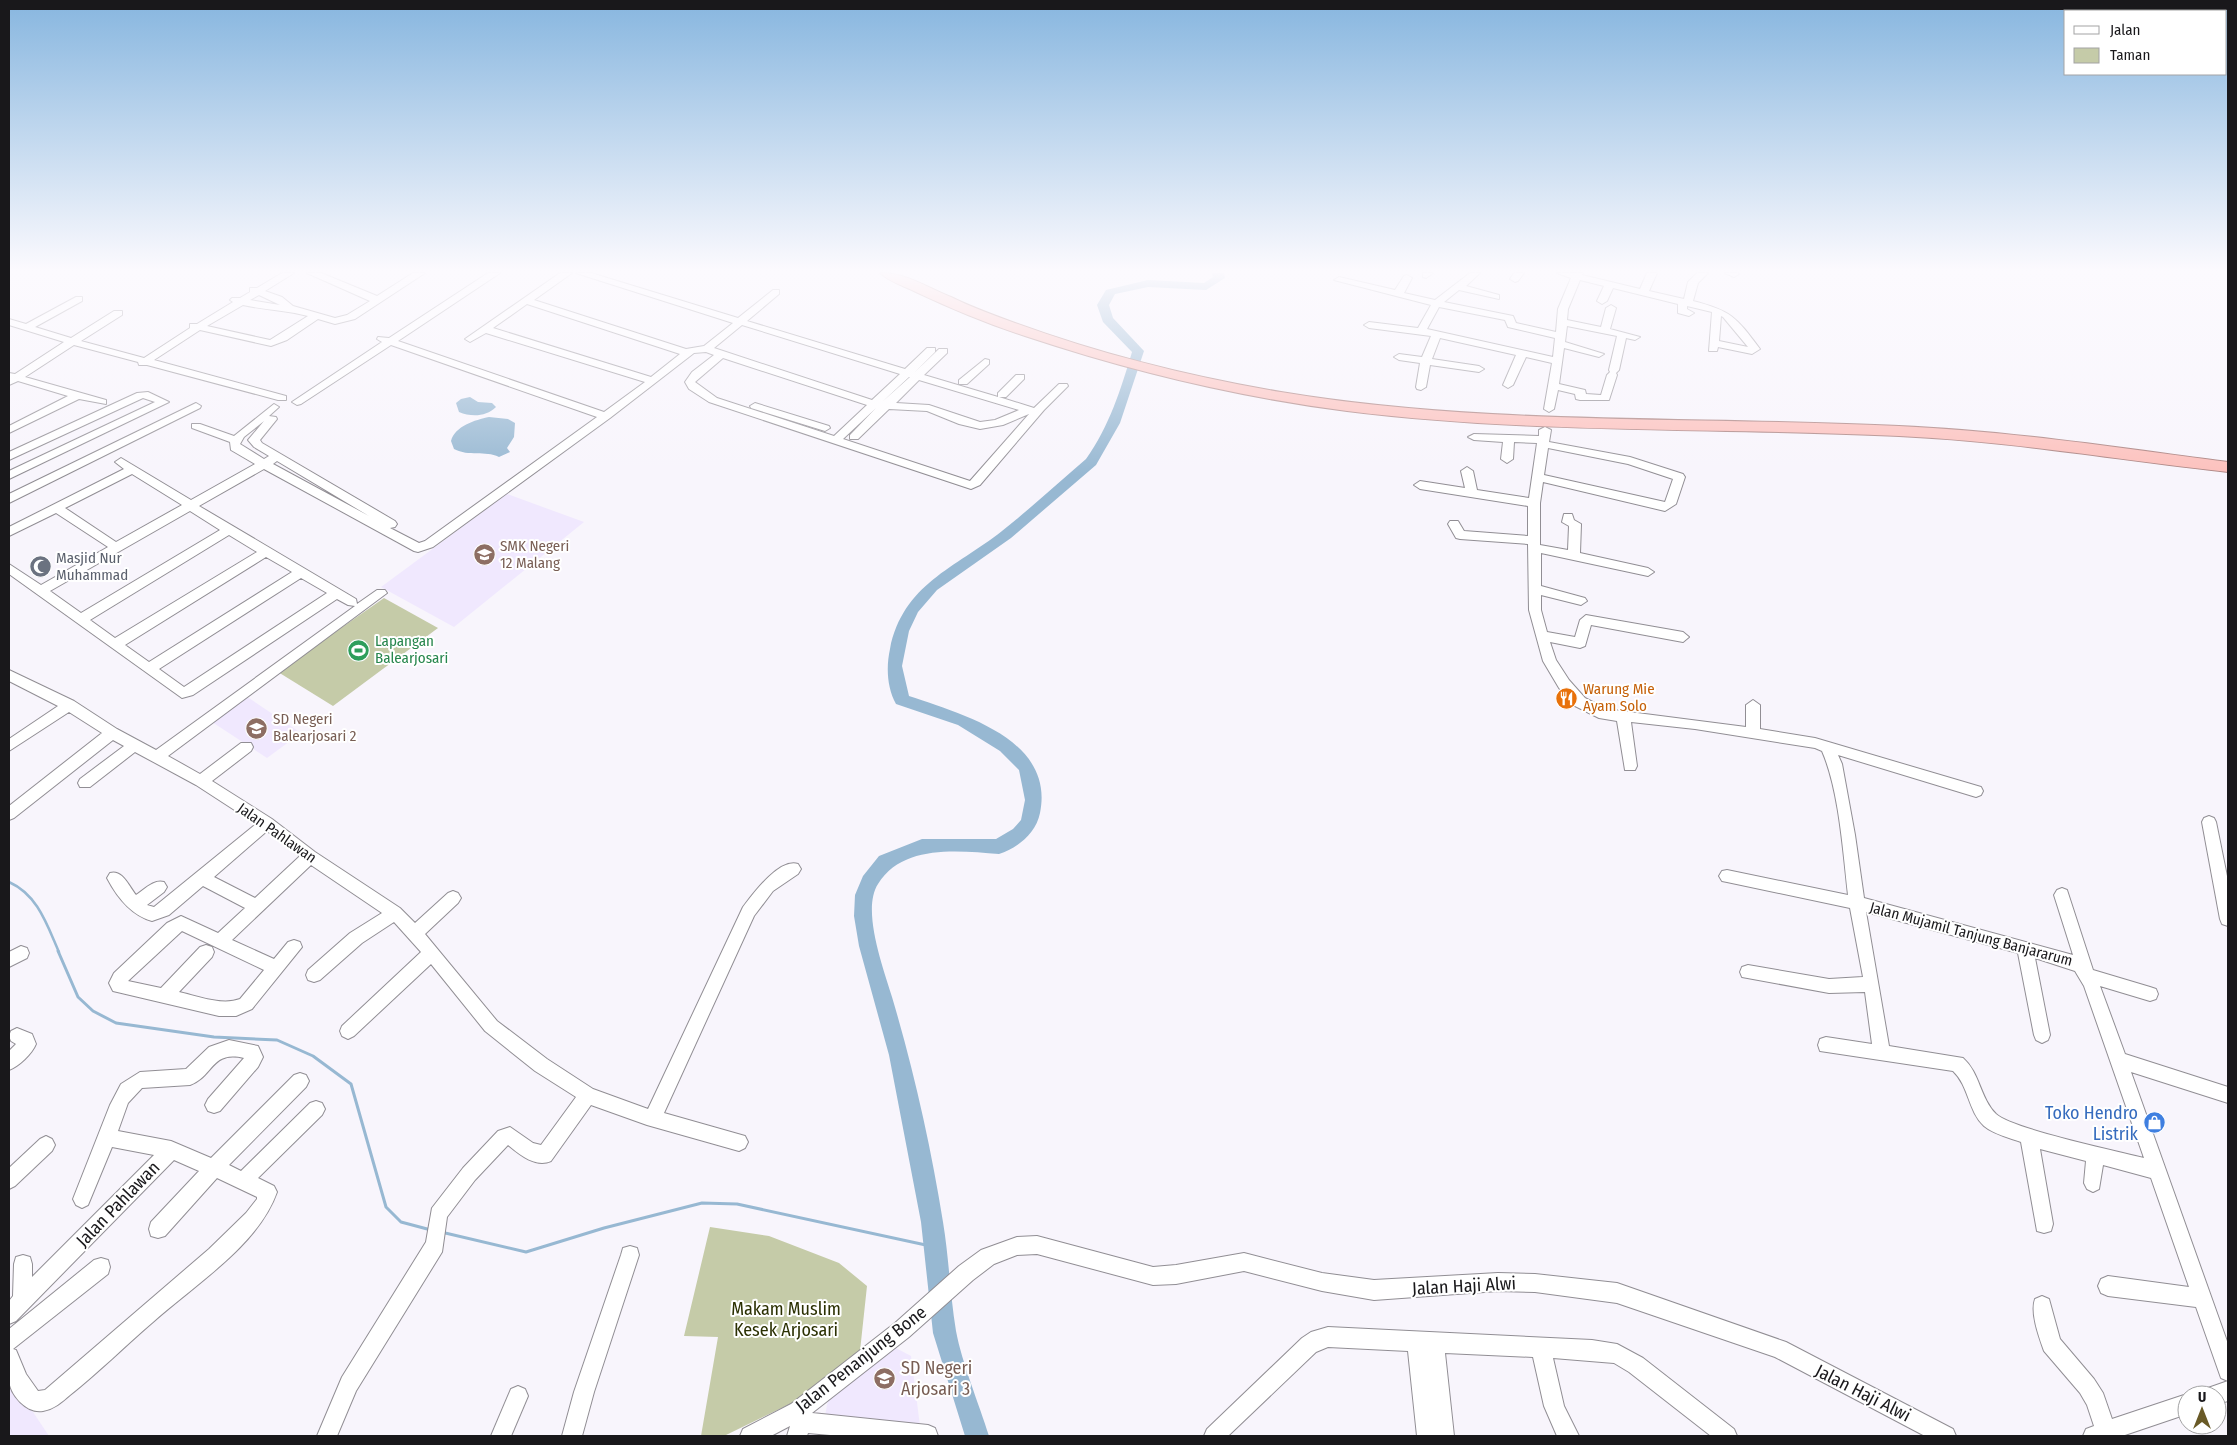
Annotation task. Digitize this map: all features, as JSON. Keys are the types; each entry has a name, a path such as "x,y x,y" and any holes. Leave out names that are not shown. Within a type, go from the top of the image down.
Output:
{"highway":[{"path":"1060,340 1186,373 1327,403 1411,413 1541,421 1946,433 2043,442 2228,467"},
{"path":"1067,340 1084,347"},
{"path":"1186,373 1330,396 1434,408 1486,412 1952,426 2180,448 2228,456"}],"street":[{"path":"52,340 283,403"},
{"path":"56,340 62,343"},
{"path":"10,377 67,340"},
{"path":"138,363 172,340"},
{"path":"259,340 271,343 277,340"},
{"path":"523,340 653,381"},
{"path":"648,340 686,353"},
{"path":"707,349 719,340"},
{"path":"731,340 696,374 690,382 693,387 709,396 726,397 971,485 980,478 1035,410 1062,386"},
{"path":"816,340 1035,410"},
{"path":"1421,388 1426,361 1434,340"},
{"path":"1464,340 1557,361"},
{"path":"1549,409 1561,340"},
{"path":"1562,340 1599,354"},
{"path":"1553,386 1581,392 1580,397 1605,398 1620,340"},
{"path":"1714,340 1714,346 1752,351 1755,349 1748,340"},
{"path":"235,440 283,403 314,387 386,341 606,416"},
{"path":"235,440 236,448 266,458 327,492 415,547 422,548 606,416 653,381 686,353 696,348 722,350 874,404 886,407 922,407 974,424 987,425 1001,422 1035,410"},
{"path":"854,437 886,407 931,350"},
{"path":"838,437 874,404 943,351"},
{"path":"1508,385 1522,354"},
{"path":"1399,357 1479,369"},
{"path":"963,382 985,362"},
{"path":"916,371 963,382 1002,395 1035,410"},
{"path":"10,377 102,402"},
{"path":"1002,395 1020,377"},
{"path":"9,456 141,396 148,395 164,402 9,475"},
{"path":"9,430 76,396"},
{"path":"266,458 254,440 283,403"},
{"path":"9,499 196,406"},
{"path":"9,417 30,421"},
{"path":"196,426 235,440"},
{"path":"58,433 74,445"},
{"path":"838,437 854,437 980,478"},
{"path":"1474,437 1544,438 1641,459 1679,476 1669,506 1661,506 1537,477"},
{"path":"1507,459 1509,438"},
{"path":"1544,438 1534,503 1535,610 1541,636 1555,670 1576,699 1595,711 1808,741 1976,791"},
{"path":"37,589 266,458"},
{"path":"121,462 229,530 352,602"},
{"path":"9,532 132,469"},
{"path":"1467,471 1472,493"},
{"path":"1426,482 1472,493 1534,503"},
{"path":"37,589 111,544 187,504"},
{"path":"57,508 111,544"},
{"path":"1568,517 1568,522 1575,524 1574,555"},
{"path":"1454,524 1460,535 1534,543 1574,555 1648,572"},
{"path":"81,619 229,530"},
{"path":"116,644 266,552"},
{"path":"9,568 116,644 179,692 185,692 336,593"},
{"path":"148,669 301,572"},
{"path":"1534,589 1581,601"},
{"path":"158,756 381,593"},
{"path":"1541,636 1580,643 1586,620 1683,637"},
{"name":"Jalan Pahlawan","path":"9,675 69,705 112,733 136,744 201,781 267,823 310,856 395,913 432,954 491,1026 541,1065 588,1095 653,1118 739,1142"},
{"path":"9,746 69,705"},
{"path":"1752,734 1753,705"},
{"path":"1623,716 1630,766"},
{"path":"9,814 112,733"},
{"path":"85,783 136,744"},
{"path":"201,781 246,747"},
{"name":"Jalan Mujamil Tanjung Banjararum","path":"1828,748 1835,764 1848,836 1856,903 2073,962 2086,972 2204,1298 2228,1371"},
{"path":"2209,822 2222,856 2228,919"},
{"path":"115,878 128,898 148,913 157,913 170,905 267,823"},
{"path":"220,942 310,856"},
{"path":"653,1118 748,912 768,886 792,869"},
{"path":"1727,876 1856,903 1872,984 1882,1053"},
{"path":"201,878 256,906"},
{"path":"136,904 159,887"},
{"path":"2062,896 2086,972 2150,994"},
{"path":"414,934 454,898"},
{"path":"314,975 356,938 395,913"},
{"path":"276,968 181,923 164,936 117,982 120,986 219,1008 238,1008 246,1004 294,947"},
{"path":"2025,948 2042,1035"},
{"path":"164,996 206,952"},
{"path":"348,1031 397,983 432,954"},
{"path":"1748,972 1829,986 1872,984"},
{"path":"9,1062 28,1044 26,1040 16,1036"},
{"path":"1826,1045 1961,1066 1966,1072 1978,1105 1986,1118 2029,1137 2158,1171"},
{"path":"82,1199 120,1101 134,1082 140,1080 190,1078 209,1055 218,1050 236,1049 252,1052 254,1057 252,1061 214,1105"},
{"path":"2117,1060 2228,1095"},
{"path":"158,1228 300,1081"},
{"path":"327,1436 349,1384 435,1245 438,1214 483,1158 504,1137 510,1136 529,1151 545,1155 588,1095"},
{"path":"244,1180 316,1109"},
{"path":"2029,1137 2044,1224"},
{"path":"107,1138 141,1142 171,1150"},
{"path":"9,1180 46,1145"},
{"name":"Jalan Pahlawan","path":"9,1314 127,1197 171,1150 268,1192 267,1199 260,1209 220,1253 58,1393 47,1400 34,1401 26,1395 9,1357"},
{"path":"2093,1183 2096,1155"},
{"name":"Jalan Haji Alwi","path":"966,1273 988,1257 1004,1250 1017,1246 1037,1245 1153,1276 1165,1276 1244,1262 1322,1282 1374,1290 1498,1282 1535,1283 1617,1293 1779,1349 1946,1436"},
{"path":"572,1436 586,1384 630,1255"},
{"path":"22,1264 23,1299"},
{"path":"9,1341 101,1267"},
{"name":"Jalan Penanjung Bone","path":"750,1436 798,1423 966,1273"},
{"path":"2108,1286 2204,1298"},
{"path":"2042,1306 2051,1344 2087,1386 2096,1400 2100,1434 2177,1407"},
{"path":"1214,1436 1318,1338 1328,1337 1541,1349 1592,1350 1617,1354 1636,1366 1728,1436"},
{"path":"1425,1343 1427,1436"},
{"path":"1425,1343 1444,1436"},
{"path":"1541,1349 1556,1408 1569,1436"},
{"path":"501,1436 518,1396"},
{"path":"798,1423 928,1435"}],"shaded area":[{"name":"SMK Negeri 12 Malang","path":"507,494 584,522 454,627 381,587"},
{"name":"SD Negeri Balearjosari 2","path":"246,696 301,733 267,758 212,722"},
{"name":"SD Negeri Arjosari 3","path":"894,1347 911,1356 920,1426 825,1416 828,1400"},
{"path":"9,1384 33,1412 49,1436 9,1436"}],"green space":[{"name":"Lapangan Balearjosari","path":"384,598 438,628 333,706 278,672"},
{"name":"Makam Muslim Kesek Arjosari","path":"710,1227 769,1236 839,1263 867,1286 860,1351 804,1397 724,1436 701,1436 718,1337 684,1336"}],"water":[{"path":"470,397 478,402 492,403 496,407 488,413 478,415 468,415 459,412 456,403 461,399"},
{"path":"489,417 508,419 515,423 514,437 507,448 510,452 499,457 488,454 465,453 454,449 451,441 457,431 472,422"}],"waterway":[{"path":"977,1436 945,1333 932,1222 899,1055 868,946 863,916 864,895 869,881 885,861 922,846 971,845 999,847 1019,834 1029,823 1034,800 1027,767 1006,746 964,721 902,700 894,666 901,631 912,609 932,586 1006,535 1091,462 1100,450 1120,409 1138,351 1128,340"},
{"path":"9,882 19,888 34,903 46,921 59,952"},
{"path":"58,951 78,997 93,1011 116,1023 214,1037 277,1040 313,1056 351,1084 386,1207 401,1222 431,1230"},
{"path":"441,1232 526,1252 604,1228 702,1203 737,1204 935,1247"}],"place":[{"name":"SMK Negeri 12 Malang","path":"484,555"},
{"name":"Masjid Nur Muhammad","path":"40,567"},
{"name":"Lapangan Balearjosari","path":"359,650"},
{"name":"Warung Mie Ayam Solo","path":"1567,698"},
{"name":"SD Negeri Balearjosari 2","path":"257,728"},
{"name":"Toko Hendro Listrik","path":"2154,1123"},
{"name":"SD Negeri Arjosari 3","path":"885,1378"}]}
